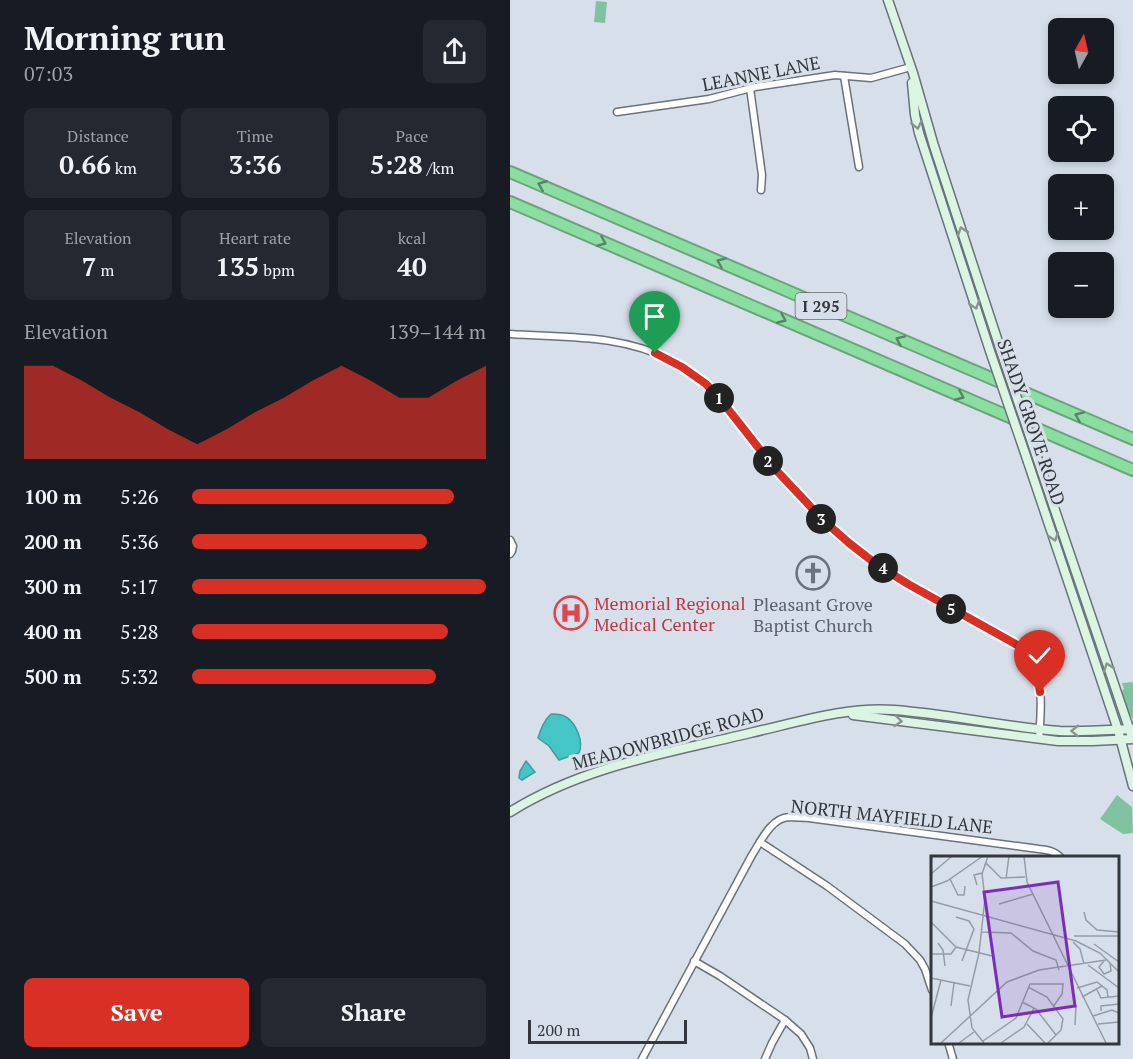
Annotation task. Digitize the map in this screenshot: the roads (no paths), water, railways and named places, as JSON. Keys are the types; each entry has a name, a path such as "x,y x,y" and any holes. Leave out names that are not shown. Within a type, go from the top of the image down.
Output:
{"highway":[{"name":"I 295","path":"510,172 1133,439"},
{"name":"I 295","path":"510,202 1133,472"}],"main road":[{"name":"SHADY GROVE ROAD","path":"888,0 1002,354 1133,740"},
{"name":"SHADY GROVE ROAD","path":"910,67 919,133 1118,730 1133,786"},
{"path":"960,258 970,255"},
{"name":"MEADOWBRIDGE ROAD","path":"510,812 564,783 615,765 840,714 1040,734 1073,741 1133,740"},
{"name":"MEADOWBRIDGE ROAD","path":"1040,734 1131,729"}],"street":[{"name":"LEANNE LANE","path":"617,112 709,99 750,88 835,75 872,78 910,67"},
{"path":"844,75 859,167"},
{"path":"750,88 762,175 761,190"},
{"path":"510,334 594,339 630,344 663,356 706,384 781,476 824,521 849,543 895,576 934,600 1013,642 1025,653 1034,666 1039,682 1040,734"},
{"path":"510,540 513,546 510,554"},
{"name":"NORTH MAYFIELD LANE","path":"642,1059 760,842 773,824 781,819 790,817 1039,849 1052,851 1060,856"},
{"path":"760,842 827,886 905,944 920,960 931,987"},
{"path":"694,962 720,976 785,1020 801,1035 810,1048 813,1059"},
{"path":"765,1059 785,1020"},
{"path":"949,1044 953,1059"}],"water":[{"path":"551,714 564,716 573,724 580,738 579,753 559,760 549,746 538,738"},
{"path":"526,761 535,772 522,780 519,778 520,771"}],"place":[{"name":"Pleasant Grove Baptist Church","path":"813,573"},
{"name":"Memorial Regional Medical Center","path":"571,613"}]}
